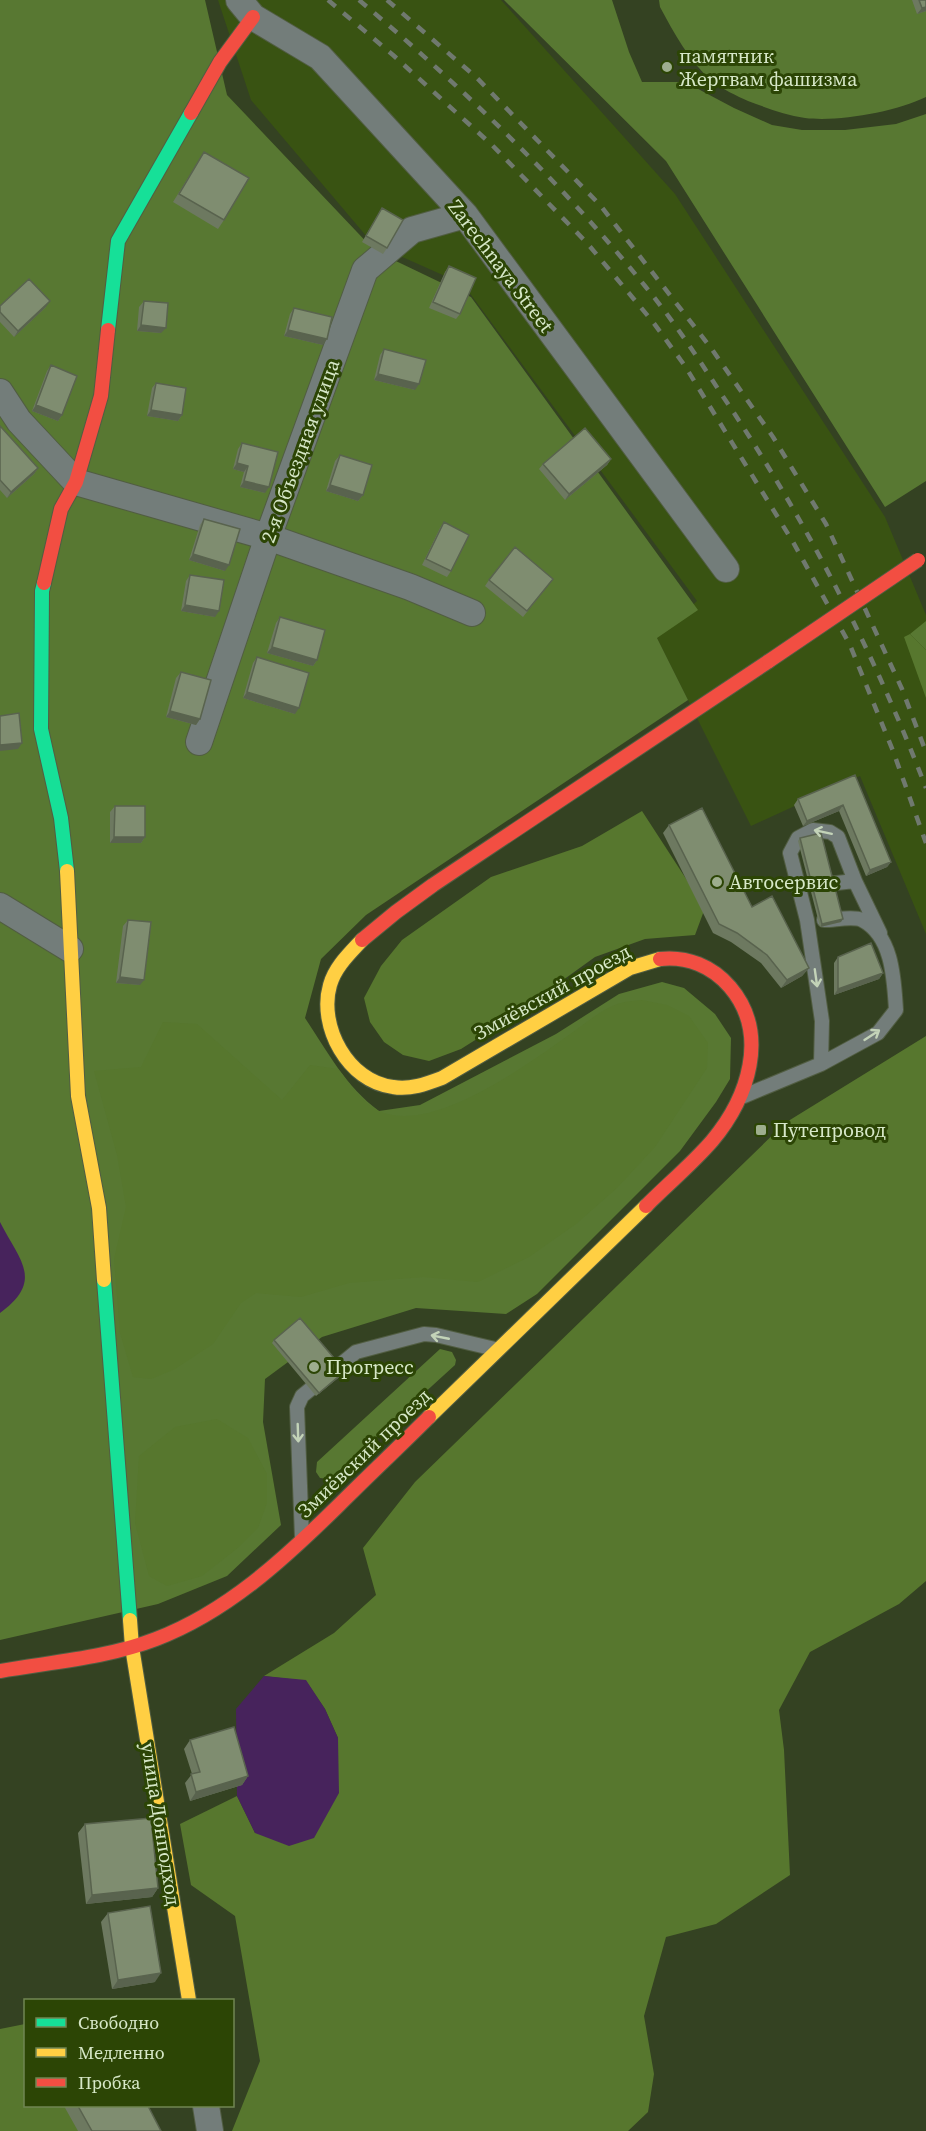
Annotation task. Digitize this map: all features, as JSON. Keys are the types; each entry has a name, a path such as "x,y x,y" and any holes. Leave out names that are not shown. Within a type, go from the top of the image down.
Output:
{"main road":[{"name":"улица Донподход","path":"189,1999 132,1647 99,1208 78,1096 68,884 62,818 41,729 42,591 62,509 76,482 101,396 118,241 220,62 246,8"},
{"name":"Змиёвский проезд","path":"0,1671 132,1647 166,1635 241,1592 273,1568 302,1541 712,1142 742,1097 752,1063 753,1041 749,1019 730,986 712,970 696,962 676,958 653,959 630,968 442,1078 415,1088 393,1088 374,1082 355,1068 332,1035 325,1015 327,993 337,970 354,949 385,922 509,833 922,558"}],"street":[{"name":"Zarechnaya Street","path":"246,8 320,57 465,215 726,569"},
{"name":"2-я Объездная улица","path":"199,742 268,537 365,270 412,230 465,215"},
{"path":"0,393 19,421 76,482 268,537 410,587 472,613"},
{"path":"0,906 70,949"},
{"path":"206,2107 210,2131"}],"lane":[{"path":"742,1097 821,1064 878,1033 896,1010 893,974 880,933 855,881 838,837 830,832 813,830 798,838 790,853 807,920 822,1021 821,1064"},
{"path":"800,886 855,881"},
{"path":"807,920 861,919 880,933"},
{"path":"302,1541 297,1407 302,1396 356,1352 424,1334 497,1350"}],"shaded area":[{"path":"0,0 205,0 227,95 375,251 471,297 698,610 657,638 688,700 366,915 321,959 305,1018 338,1068 357,1091 379,1111 420,1105 556,1034 619,994 662,982 684,988 715,1014 731,1038 730,1079 680,1151 537,1294 506,1314 416,1308 322,1337 265,1379 263,1422 281,1525 227,1576 158,1604 0,1640"},
{"path":"218,0 501,0 675,194 885,517 926,615 926,934 860,776 751,826 657,638 697,601 463,284 373,244 251,100"},
{"path":"504,0 612,0 629,52 642,82 685,82 772,125 802,130 845,130 896,124 926,114 926,481 885,507 666,161"},
{"path":"659,0 926,0 926,97 867,115 834,119 805,118 748,101 712,81 689,56 660,7"},
{"path":"926,621 926,650 910,634"},
{"path":"910,634 926,650 926,698 904,637"},
{"path":"642,811 705,908 695,935 645,939 595,957 513,1016 461,1049 429,1061 403,1055 384,1042 370,1022 364,998 381,966 402,940 491,877 582,846"},
{"path":"642,1000 667,1005 689,1016 708,1043 707,1068 655,1147 617,1188 576,1224 529,1257 478,1282 423,1277 349,1283 301,1297 256,1293 241,1303 213,1344 175,1369 151,1379 133,1377 120,1333 114,1259 126,1207 117,1155 94,1071 141,1067 163,1022 197,1024 282,1100 310,1065 338,1069 361,1098 379,1111 401,1116 427,1113 482,1091 535,1059 605,1010 621,1003"},
{"path":"926,1036 926,1581 899,1604 810,1652 779,1710 784,1750 790,1875 716,1924 666,1937 644,2016 654,2074 648,2112 628,2131 232,2131 260,2061 235,1916 191,1885 180,1824 237,1796 255,1833 338,1738 325,1709 306,1681 264,1676 334,1633 376,1595 363,1548 415,1482 785,1123"},
{"path":"0,1222 20,1259 25,1280 22,1290 14,1301 0,1313"},
{"path":"440,1349 452,1352 456,1360 455,1365 330,1479 320,1478 316,1472 317,1462"},
{"path":"217,1419 248,1438 267,1474 267,1503 258,1528 239,1547 202,1576 167,1586 149,1576 135,1523 139,1456 175,1427"},
{"path":"264,1676 306,1680 325,1709 338,1738 339,1793 314,1838 289,1846 255,1833 237,1796 236,1709"},
{"path":"24,2024 24,2107 74,2107 87,2131 0,2131 0,2029"}],"building":[{"path":"919,0 926,0 926,7 922,8"},
{"path":"204,152 249,178 224,220 179,194"},
{"path":"382,208 403,220 387,248 366,236"},
{"path":"449,266 476,278 460,314 433,302"},
{"path":"29,279 50,301 18,331 0,312 0,306"},
{"path":"144,301 168,303 166,328 141,325"},
{"path":"294,308 332,317 327,339 288,330"},
{"path":"384,349 426,360 419,384 378,374"},
{"path":"51,365 77,376 62,415 36,405"},
{"path":"156,383 186,388 182,415 151,410"},
{"path":"0,426 38,468 11,492 0,480"},
{"path":"585,428 611,459 569,494 543,464"},
{"path":"242,443 278,452 269,487 244,481 248,466 237,463"},
{"path":"340,455 372,465 363,495 330,485"},
{"path":"204,519 240,529 229,565 193,554"},
{"path":"444,522 469,535 451,571 426,559"},
{"path":"515,547 553,579 527,611 489,580"},
{"path":"190,575 224,580 219,611 185,605"},
{"path":"280,617 325,630 317,660 272,647"},
{"path":"257,657 309,673 299,708 247,692"},
{"path":"181,672 211,680 200,719 170,711"},
{"path":"19,713 22,743 0,745 0,716"},
{"path":"855,775 891,862 870,870 843,805 807,821 798,799"},
{"path":"115,806 145,806 145,837 114,837"},
{"path":"702,808 752,907 772,896 809,968 787,980 767,955 737,933 719,924 669,825"},
{"path":"821,833 843,919 822,924 800,838"},
{"path":"128,920 151,922 144,980 120,977"},
{"path":"871,943 883,973 838,989 838,957"},
{"path":"300,1318 345,1371 319,1393 274,1340"},
{"path":"234,1727 248,1776 196,1792 191,1774 200,1772 190,1740"},
{"path":"151,1818 158,1888 92,1895 85,1824"},
{"path":"150,1906 161,1973 118,1980 108,1913"},
{"path":"79,2107 149,2107 161,2131 92,2131"}],"railway":[{"path":"328,0 393,55 492,145 587,243 653,322 685,366 793,542 850,645 893,751 926,843"},
{"path":"359,0 435,66 544,172 613,247 675,326 752,442 809,537 860,635 926,788"},
{"path":"387,0 477,78 600,205 711,348 773,437 826,524 902,689 926,752"}],"traffic: fast":[{"path":"108,330 118,241 191,113"},
{"path":"44,583 42,591 41,729 61,818 67,871"},
{"path":"104,1280 130,1620"}],"traffic: slow":[{"path":"67,871 78,1096 99,1208 104,1280"},
{"path":"362,940 343,961 332,978 327,1001 328,1018 340,1050 362,1075 377,1083 399,1088 418,1086 442,1078 630,968 660,959"},
{"path":"429,1417 646,1206"},
{"path":"130,1620 132,1647 189,1999"}],"traffic: jam":[{"path":"191,113 220,62 253,17"},
{"path":"44,583 61,509 76,482 101,396 108,330"},
{"path":"769,661 918,560"},
{"path":"362,940 433,885 769,661"},
{"path":"646,1206 688,1166 725,1124 736,1105 750,1066 749,1025 742,1005 730,987 715,973 698,964 680,959 660,959"},
{"path":"0,1671 118,1651 156,1639 207,1614 231,1599 297,1545 429,1417"}],"place":[{"name":"памятник Жертвам фашизма","path":"667,67"},
{"name":"Автосервис","path":"717,882"},
{"name":"Путепровод","path":"761,1130"},
{"name":"Прогресс","path":"314,1367"}]}
